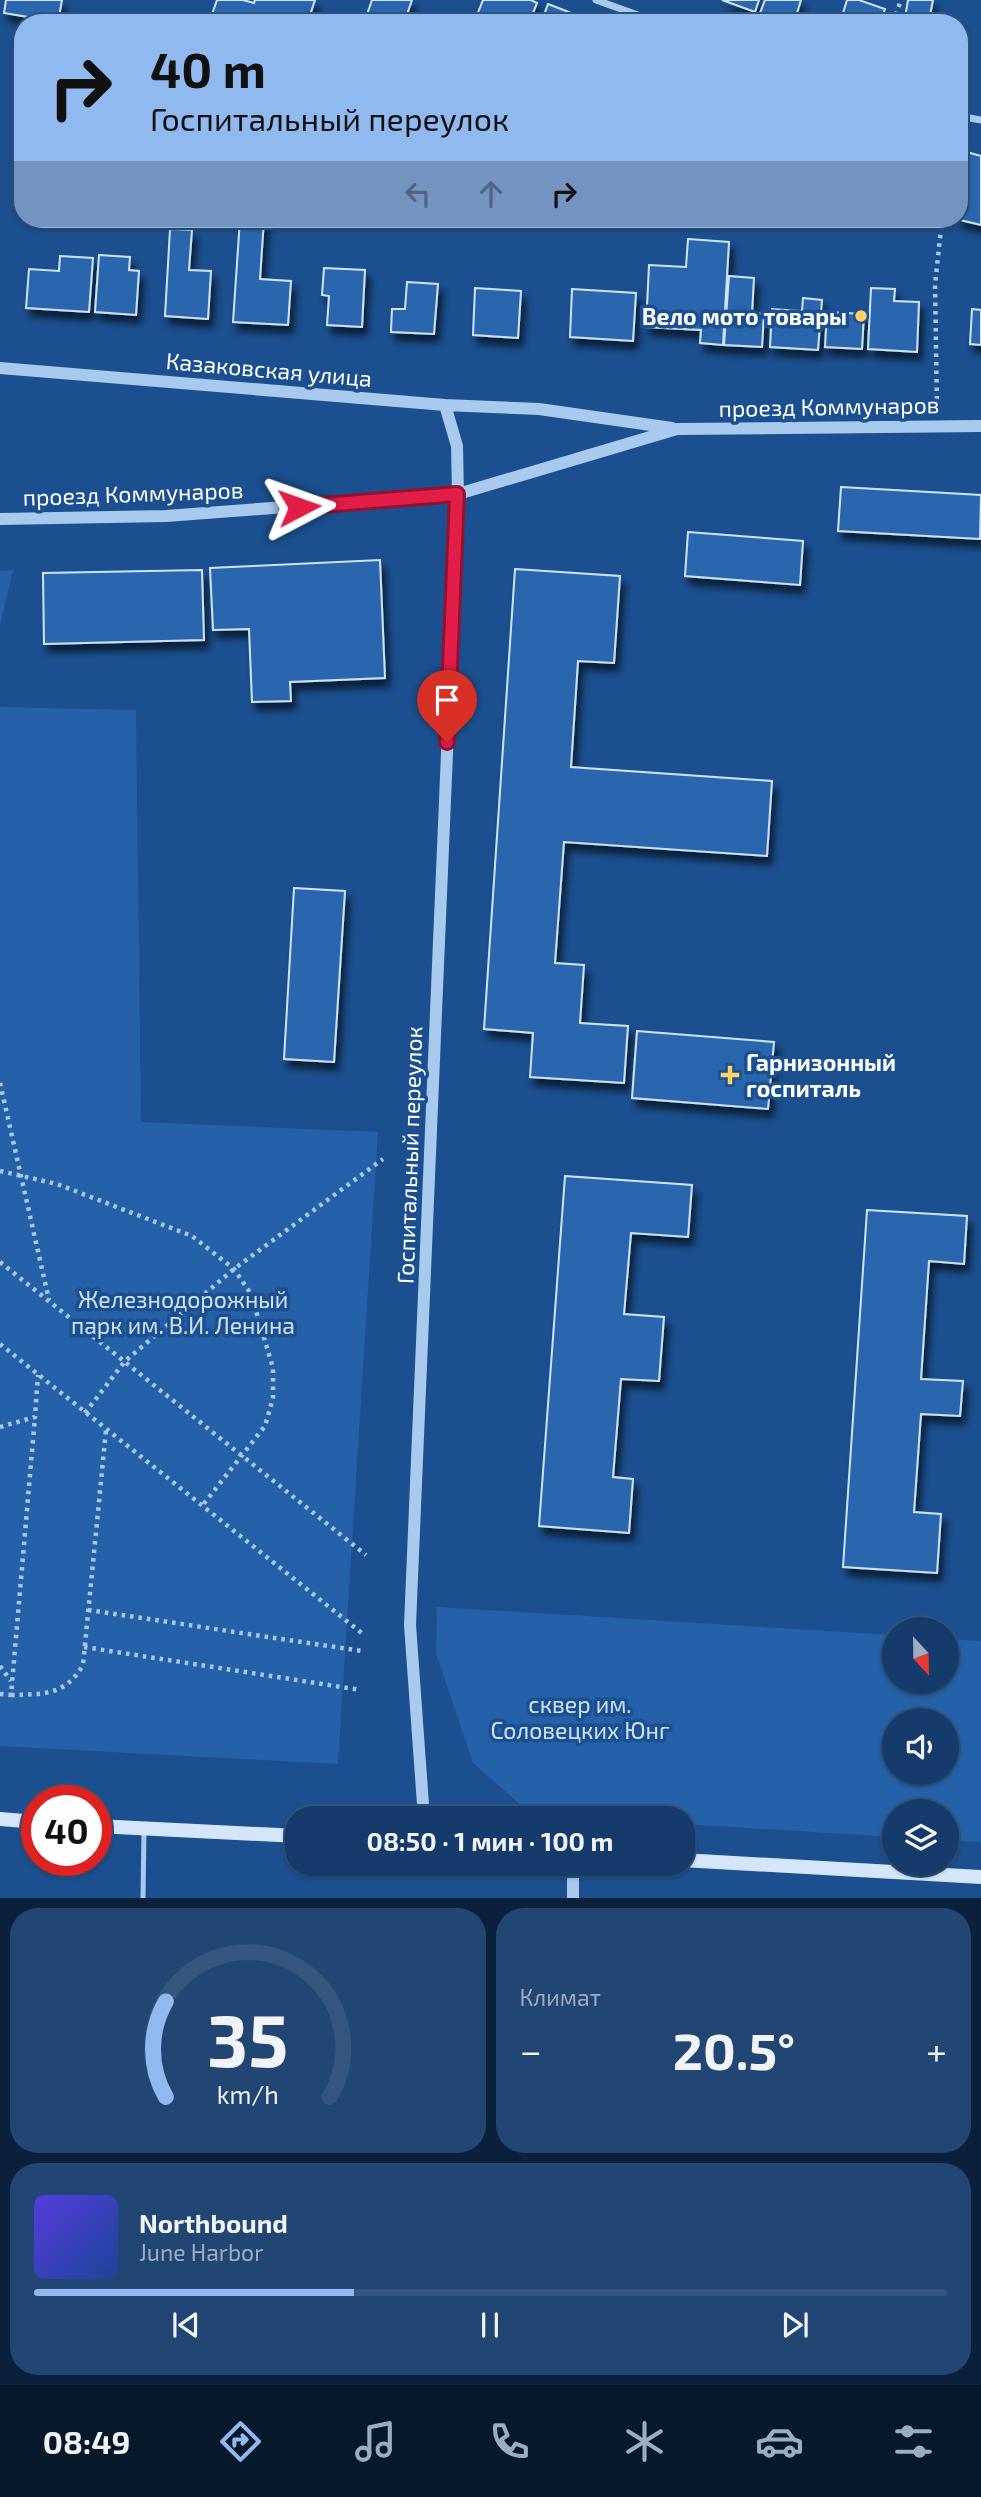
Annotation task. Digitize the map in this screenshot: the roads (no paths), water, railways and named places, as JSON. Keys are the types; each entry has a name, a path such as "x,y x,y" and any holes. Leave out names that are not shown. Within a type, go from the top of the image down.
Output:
{"main road":[{"path":"0,1819 21,1821"},
{"path":"112,1827 285,1835"},
{"path":"695,1861 981,1877"}],"street":[{"path":"597,0 635,14"},
{"name":"Казаковская улица","path":"0,368 445,405"},
{"path":"445,405 457,446 457,494"},
{"name":"проезд Коммунаров","path":"445,405 539,409 677,429 981,426"},
{"name":"проезд Коммунаров","path":"0,519 166,516 457,494 677,429"},
{"name":"Госпитальный переулок","path":"423,1806 410,1625 457,494"},
{"path":"573,1876 573,1898"}],"lane":[{"path":"143,1898 144,1829"}],"place":[{"name":"Вело мото товары","path":"861,316"},
{"name":"Гарнизонный госпиталь","path":"730,1075"}],"park label":[{"name":"Железнодорожный парк им. В.И. Ленина","path":"183,1312"},
{"name":"сквер им. Соловецких Юнг","path":"580,1717"}]}
